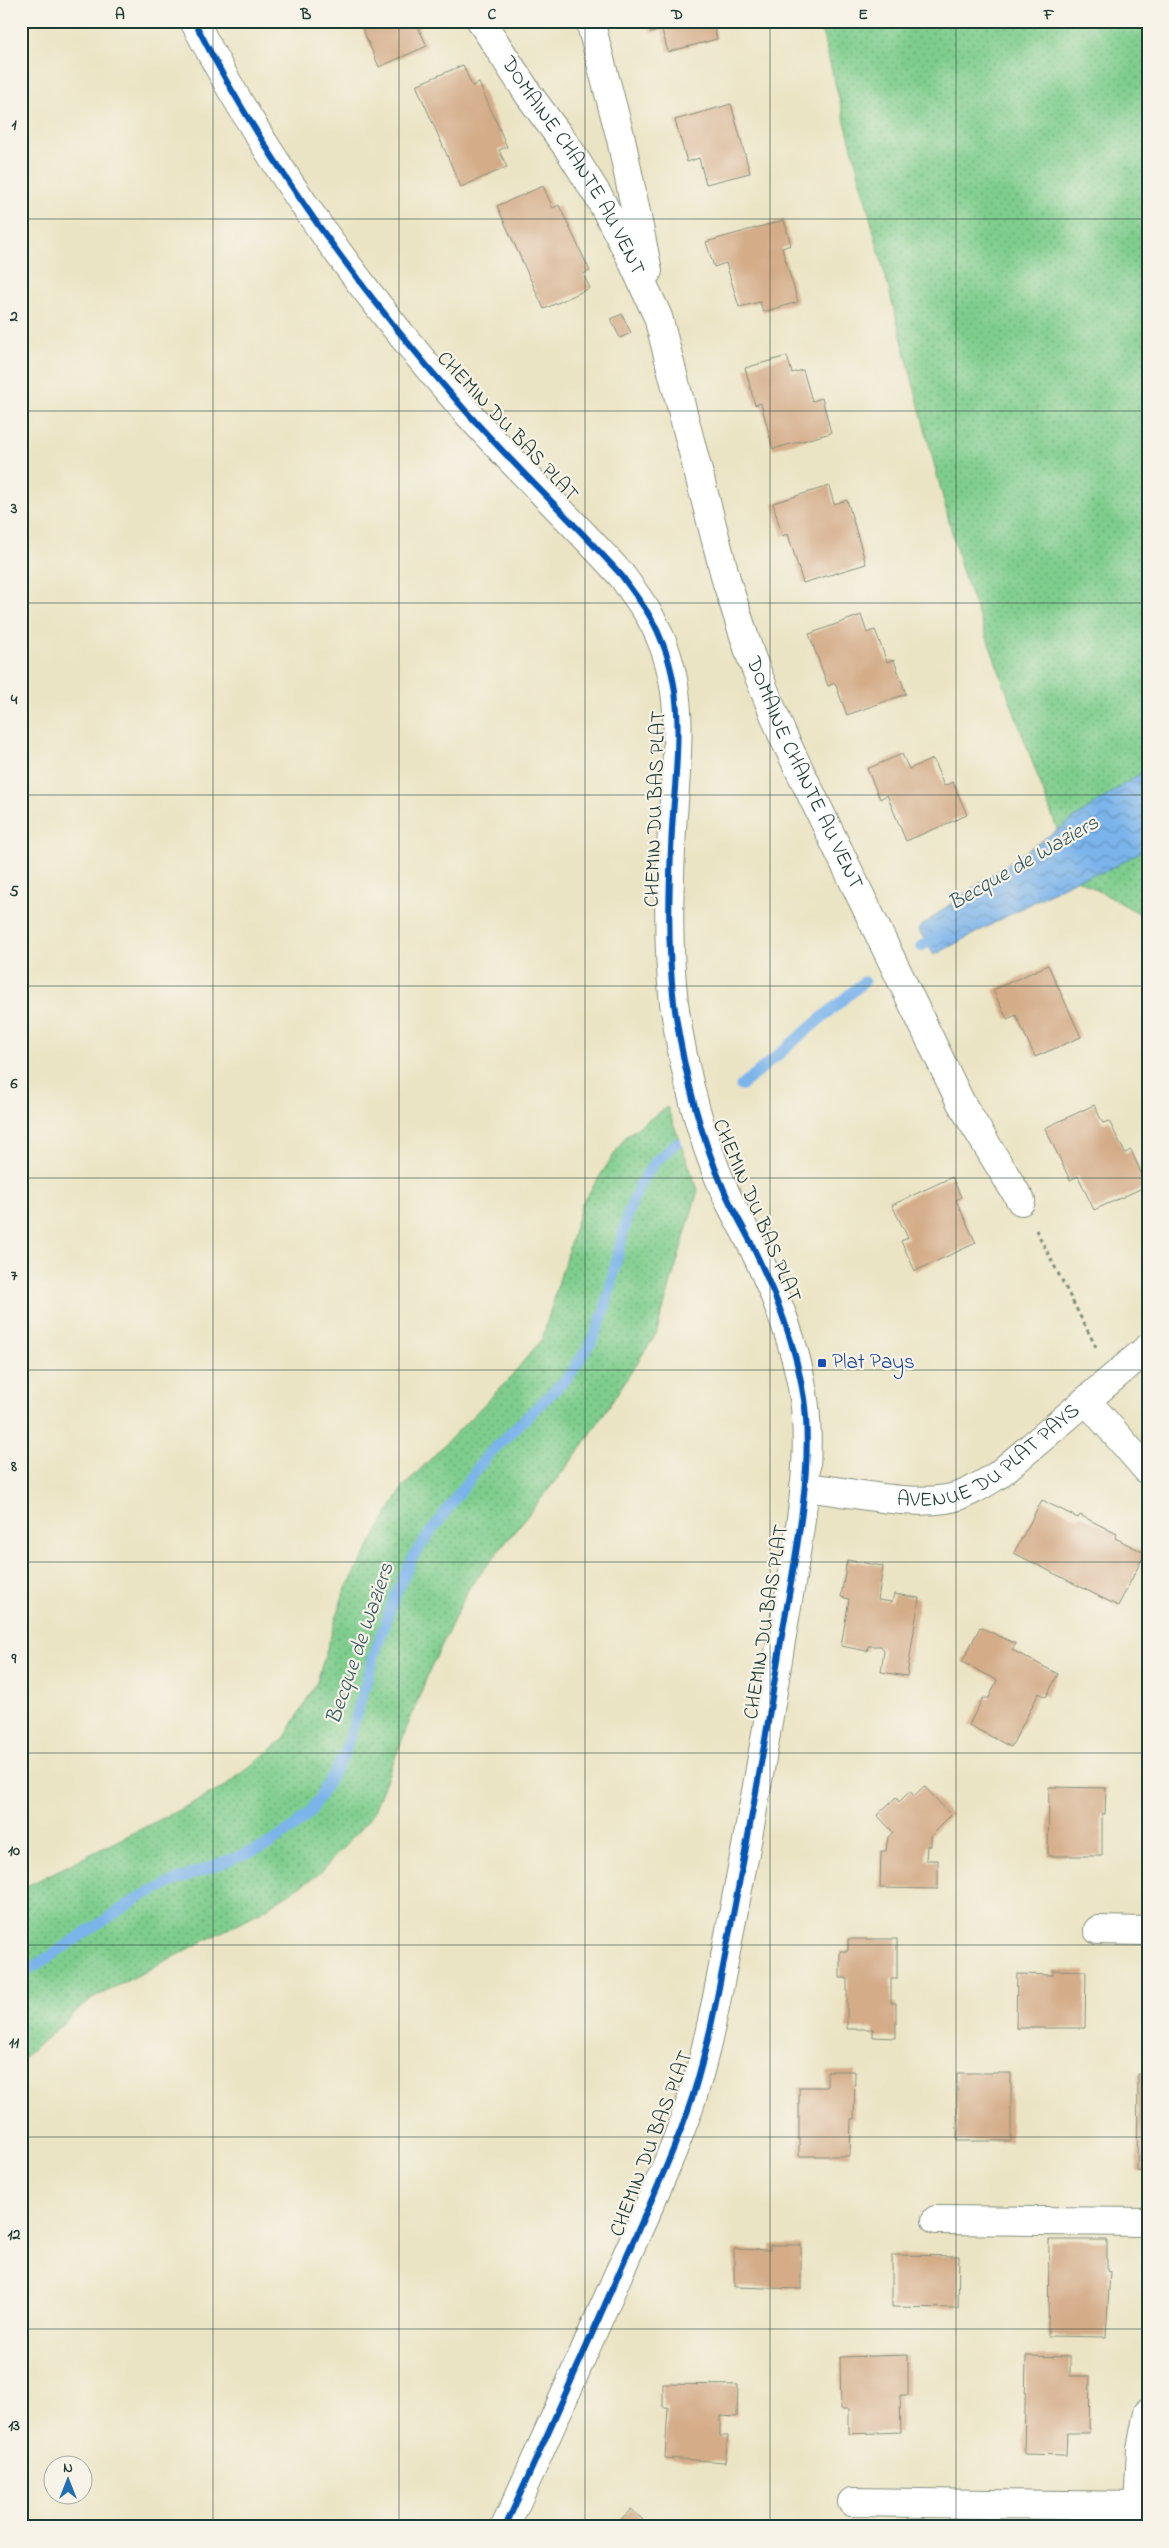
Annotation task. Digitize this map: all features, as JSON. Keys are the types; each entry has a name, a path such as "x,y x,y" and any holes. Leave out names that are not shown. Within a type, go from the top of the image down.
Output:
{"street":[{"name":"CHEMIN DU BAS PLAT","path":"194,21 255,130 299,196 389,319 465,410 622,576 645,606 661,638 672,676 677,713 678,760 669,888 669,947 674,1004 689,1084 699,1122 725,1193 772,1286 790,1334 805,1404 807,1443 804,1487 752,1818 704,2056 691,2100 650,2204 505,2527"},
{"name":"DOMAINE CHANTE AU VENT","path":"482,21 529,95 568,148 600,199 658,317"},
{"name":"DOMAINE CHANTE AU VENT","path":"590,21 621,139 658,317 728,584 751,657 782,734 961,1103 1021,1202"},
{"name":"AVENUE DU PLAT PAYS","path":"804,1487 919,1501 947,1499 973,1490 998,1474 1148,1348"},
{"path":"1087,1401 1148,1471"},
{"path":"1098,1930 1148,1931"},
{"path":"936,2220 1148,2222"},
{"path":"852,2502 1137,2516 1141,2449 1148,2412"}],"path":[{"path":"1021,1202 1113,1378"}],"green space":[{"path":"819,21 1148,21 1148,918 1077,879 1057,829 961,567"},
{"path":"667,1107 698,1190 656,1334 580,1450 469,1588 428,1674 372,1816 319,1874 262,1911 90,2000 21,2060 21,1889 223,1788 284,1739 317,1682 344,1592 403,1487 507,1381 542,1339 582,1203 627,1135"}],"water":[{"path":"1148,768 1148,847 1109,870 1077,879 934,955 918,929 962,895"}],"building":[{"path":"359,21 426,21 427,23 418,27 427,46 379,67"},
{"path":"647,21 713,21 717,39 668,52 662,30 651,33"},
{"path":"463,65 472,86 479,83 499,128 507,147 499,150 507,167 461,187 416,85"},
{"path":"731,104 750,173 706,184 699,158 687,162 675,120"},
{"path":"543,186 553,208 559,205 590,271 583,274 590,288 544,309 497,206"},
{"path":"784,220 791,245 782,248 798,302 763,312 760,302 739,307 726,263 714,267 706,242"},
{"path":"622,314 631,333 620,338 611,319"},
{"path":"787,356 792,373 803,370 812,401 822,398 831,433 773,449 761,403 755,405 745,368"},
{"path":"829,486 834,504 847,500 866,564 803,583 788,534 782,536 773,503"},
{"path":"861,615 867,633 875,630 887,662 894,660 906,694 847,715 835,683 828,686 809,634"},
{"path":"902,754 909,769 933,759 944,786 953,782 967,815 906,841 887,795 880,799 867,769"},
{"path":"1048,965 1081,1037 1035,1057 1016,1015 1007,1019 993,990"},
{"path":"1094,1105 1103,1123 1109,1121 1125,1153 1131,1150 1147,1186 1094,1210 1078,1176 1070,1180 1045,1128"},
{"path":"952,1177 961,1197 956,1200 976,1243 915,1271 901,1241 908,1238 892,1205"},
{"path":"1042,1500 1078,1518 1080,1515 1117,1534 1115,1538 1145,1553 1118,1606 1014,1553"},
{"path":"847,1560 883,1566 878,1600 892,1602 894,1594 919,1598 907,1676 881,1672 884,1650 881,1646 868,1646 867,1651 841,1646 849,1599 841,1597"},
{"path":"980,1627 1016,1644 1012,1650 1058,1674 1046,1697 1039,1693 1011,1747 969,1725 983,1698 989,1698 997,1680 962,1662"},
{"path":"924,1786 951,1815 931,1835 931,1846 927,1846 926,1860 938,1860 938,1889 880,1888 881,1851 886,1851 888,1837 893,1832 877,1815 896,1797 899,1802 910,1791 914,1796"},
{"path":"1049,1787 1106,1788 1105,1814 1102,1814 1102,1856 1048,1856"},
{"path":"848,1939 897,1939 897,1979 891,1979 891,2003 896,2003 896,2038 873,2037 873,2029 847,2029 847,1978 840,1978 840,1951 848,1951"},
{"path":"1053,1970 1086,1971 1085,2028 1016,2028 1017,1974 1053,1975"},
{"path":"827,2071 855,2071 854,2119 851,2119 850,2156 799,2156 799,2087 827,2087"},
{"path":"957,2073 1011,2073 1011,2141 957,2141"},
{"path":"1138,2074 1148,2074 1148,2172 1137,2171"},
{"path":"1049,2240 1107,2240 1107,2271 1110,2272 1106,2337 1048,2336"},
{"path":"770,2245 801,2245 801,2289 734,2287 734,2249 770,2250"},
{"path":"892,2255 959,2256 958,2308 892,2307"},
{"path":"908,2355 908,2395 900,2395 901,2432 849,2434 849,2409 841,2409 840,2357"},
{"path":"1026,2356 1070,2357 1070,2376 1090,2376 1089,2433 1067,2433 1066,2455 1024,2454"},
{"path":"663,2384 738,2385 737,2417 720,2416 720,2436 728,2436 725,2462 665,2458 668,2407 663,2407"},
{"path":"631,2509 651,2527 614,2527"}],"waterway":[{"name":"Becque de Waziers","path":"921,946 940,935"},
{"name":"Becque de Waziers","path":"741,1086 864,982"},
{"name":"Becque de Waziers","path":"21,1975 140,1897 177,1880 266,1846 293,1828 312,1810 345,1753 378,1643 396,1594 414,1555 485,1458 569,1376 592,1341 604,1312 628,1213 641,1182 656,1161 676,1143"}],"cycle path":[{"path":"194,21 252,124 317,223 352,271 425,364 464,409 622,576 643,605 660,637 674,684 677,707 677,756 669,894 672,981 682,1051 706,1144 727,1197 752,1245 777,1301 796,1359 804,1399 807,1429 804,1493 800,1526 744,1857 705,2053 685,2118 658,2186 505,2527"}],"place":[{"name":"Plat Pays","path":"822,1363"}]}
